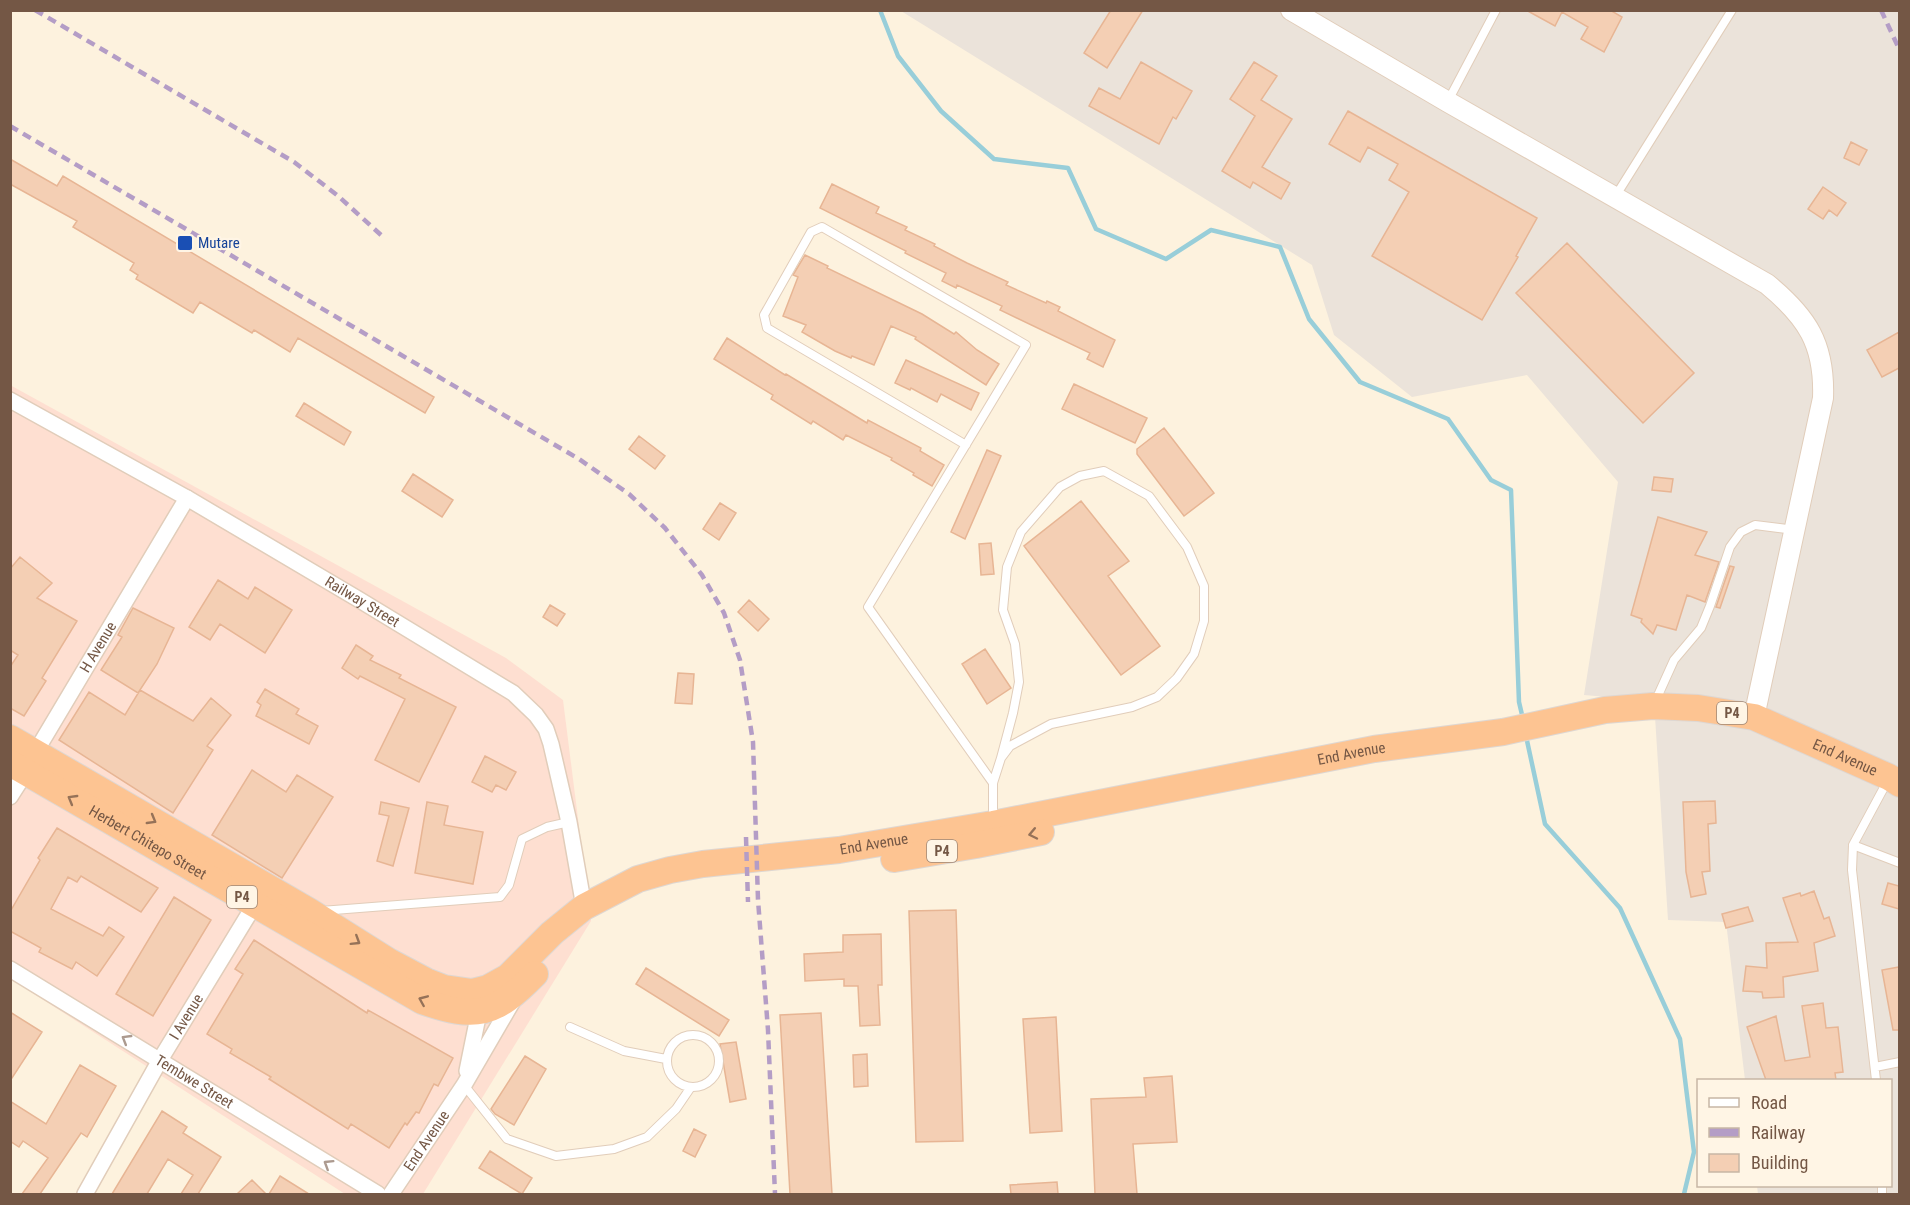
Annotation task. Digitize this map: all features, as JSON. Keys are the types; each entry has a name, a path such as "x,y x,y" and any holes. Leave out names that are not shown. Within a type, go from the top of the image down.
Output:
{"highway":[{"name":"End Avenue","path":"476,1002 488,988 508,977 552,933 584,907 638,879 670,870 703,864 839,850 993,824 1374,749 1503,732 1605,710 1653,706 1698,708 1754,717 1894,781"},
{"name":"Herbert Chitepo Street","path":"10,738 24,763 255,904 422,1001 449,1010 476,1002"},
{"name":"End Avenue","path":"476,1002 499,1005 519,990 569,938 608,909 638,894 667,885 701,879 871,862 976,845 1402,756 1438,742"},
{"name":"Herbert Chitepo Street","path":"24,763 309,911 390,962 426,981 476,1002"}],"street":[{"path":"1292,10 1767,284 1801,316 1812,334 1819,354 1824,377 1823,398 1754,717"},
{"name":"Railway Street","path":"10,400 187,498 513,693 536,715 546,729 551,744 569,822 584,907"},
{"name":"H Avenue","path":"10,797 24,763 187,498"},
{"name":"I Avenue","path":"86,1194 160,1060 255,904"},
{"name":"Tembwe Street","path":"10,969 378,1194"},
{"name":"End Avenue","path":"391,1194 464,1085 519,990"},
{"name":"End Avenue","path":"464,1085 476,1002"}],"lane":[{"path":"1448,102 1496,10"},
{"path":"1615,198 1732,10"},
{"path":"966,445 768,328 764,315 811,232 822,227 1026,345 966,445 868,607 993,783"},
{"path":"993,824 993,783 1013,713 1019,682 1015,644 1003,610 1007,567 1022,532 1060,487 1080,476 1104,471 1149,496 1187,547 1204,586 1204,621 1194,654 1177,678 1157,697 1132,707 1051,724 1010,746 1001,758"},
{"path":"1653,706 1674,660 1701,628 1730,547 1741,532 1755,525 1795,530"},
{"path":"1876,1079 1852,870 1853,845 1894,781"},
{"path":"309,911 500,897 509,885 522,839 547,827 569,822"},
{"path":"1853,845 1899,863"},
{"path":"570,1028 624,1051 666,1059"},
{"path":"688,1035 697,1035 712,1043 719,1059 714,1076 700,1086 691,1087 676,1081 671,1075 666,1059 673,1043 688,1035"},
{"path":"1875,1067 1899,1062"},
{"path":"464,1085 507,1139 556,1156 614,1149 646,1137 676,1109 691,1087"}],"shaded area":[{"path":"901,11 1899,11 1899,1194 1758,1194 1757,1187 1892,1187 1892,1079 1745,1079 1726,922 1668,920 1654,701 1584,695 1618,482 1527,375 1412,397 1334,335 1312,265"},
{"path":"10,385 506,658 563,700 591,921 423,1194 345,1194 11,979"}],"building":[{"path":"1111,10 1143,10 1107,68 1084,53"},
{"path":"1526,10 1610,10 1622,17 1604,52 1581,39 1588,27 1562,12 1555,26"},
{"path":"1141,62 1192,91 1176,119 1173,117 1159,144 1089,106 1099,88 1120,99"},
{"path":"1254,62 1277,76 1261,100 1292,119 1262,167 1290,183 1281,199 1253,182 1250,188 1222,171 1255,116 1230,99"},
{"path":"1348,111 1537,218 1482,320 1372,256 1409,192 1389,180 1398,164 1368,147 1360,162 1329,144"},
{"path":"1851,142 1867,150 1859,165 1844,158"},
{"path":"10,159 57,186 63,176 434,397 425,413 298,338 290,352 254,330 252,333 200,302 193,313 136,279 138,275 130,270 134,263 73,227 77,221 10,184"},
{"path":"832,184 879,207 876,213 907,227 905,230 935,244 934,246 1008,282 1006,285 1060,307 1058,311 1115,340 1103,367 1087,359 1090,353 1000,310 1002,306 957,285 956,288 942,281 946,273 820,208"},
{"path":"1823,187 1846,203 1837,216 1829,210 1823,219 1808,209"},
{"path":"1567,243 1694,373 1643,423 1516,293"},
{"path":"805,255 922,314 954,334 956,332 977,350 999,364 986,385 915,339 916,337 891,326 874,365 835,351 802,332 806,325 783,316 798,277 793,275"},
{"path":"1899,332 1899,368 1882,377 1867,350"},
{"path":"727,338 867,423 868,420 921,448 920,451 944,465 932,486 891,460 892,458 846,435 843,440 813,421 811,424 771,399 773,395 714,359"},
{"path":"906,360 979,393 971,410 941,394 937,402 911,388 910,390 895,383"},
{"path":"1074,384 1147,418 1135,443 1062,409"},
{"path":"304,403 351,432 344,445 296,416"},
{"path":"1164,428 1214,493 1184,516 1137,454 1137,449"},
{"path":"639,436 665,456 655,469 629,449"},
{"path":"987,450 1001,456 965,539 951,532"},
{"path":"413,474 453,500 442,517 402,491"},
{"path":"1654,477 1673,479 1671,492 1652,490"},
{"path":"1081,501 1129,561 1108,576 1160,646 1121,675 1024,546"},
{"path":"720,503 736,513 719,540 703,529"},
{"path":"1658,517 1707,532 1695,555 1719,562 1705,602 1687,595 1676,630 1657,625 1653,634 1641,622 1642,619 1631,615"},
{"path":"991,543 994,574 981,575 979,544"},
{"path":"20,557 52,583 37,598 77,621 42,678 46,681 24,716 10,708 10,667 18,655 10,650 10,569"},
{"path":"1730,566 1734,567 1720,608 1716,607"},
{"path":"218,580 248,599 255,587 292,610 265,653 220,624 210,640 189,627"},
{"path":"749,600 769,619 758,631 738,612"},
{"path":"550,605 565,614 557,626 543,617"},
{"path":"133,608 174,628 157,664 138,693 101,670 122,637 118,635"},
{"path":"356,645 373,656 370,660 401,675 399,678 456,707 419,782 375,760 405,699 360,676 358,679 342,668"},
{"path":"985,649 1011,688 987,704 962,664"},
{"path":"678,673 694,674 692,704 675,703"},
{"path":"265,689 299,709 296,714 318,726 309,744 256,716 261,705 257,702"},
{"path":"140,690 193,721 211,698 231,715 207,746 213,750 173,813 59,740 89,692 125,715"},
{"path":"485,756 516,772 506,790 496,785 492,792 472,782"},
{"path":"252,770 286,792 297,775 333,797 282,878 212,835"},
{"path":"1715,801 1716,823 1708,824 1710,871 1702,872 1706,894 1691,897 1686,872 1683,802"},
{"path":"381,802 409,808 393,866 377,861 389,816 379,814"},
{"path":"427,802 448,806 444,825 483,832 473,884 415,873"},
{"path":"57,828 158,888 141,912 81,876 77,882 68,877 51,909 103,936 109,927 124,937 97,976 76,962 72,969 39,952 41,948 10,931 10,912 40,860 38,858"},
{"path":"1888,883 1899,886 1899,909 1882,904"},
{"path":"1814,891 1824,919 1829,917 1835,936 1814,943 1818,971 1783,977 1784,997 1763,998 1762,992 1743,991 1746,966 1767,968 1766,943 1798,942 1783,898 1800,893 1801,896"},
{"path":"174,897 211,920 153,1016 116,994"},
{"path":"1748,907 1753,921 1726,928 1722,914"},
{"path":"956,910 963,1141 916,1142 909,911"},
{"path":"881,934 882,985 878,985 880,1025 860,1026 858,986 844,986 844,979 805,981 804,954 843,952 843,935"},
{"path":"254,940 367,1013 368,1010 453,1058 438,1086 434,1084 419,1113 416,1112 407,1125 405,1123 389,1148 351,1124 348,1129 269,1079 271,1077 230,1053 232,1049 207,1034 243,974 235,969"},
{"path":"1899,967 1899,1030 1893,1030 1882,970"},
{"path":"646,968 729,1020 719,1036 636,984"},
{"path":"1823,1003 1826,1028 1838,1027 1843,1072 1835,1073 1836,1079 1766,1079 1747,1027 1776,1016 1785,1061 1810,1057 1802,1006"},
{"path":"10,1012 42,1032 10,1081"},
{"path":"821,1013 832,1194 790,1194 780,1015"},
{"path":"1056,1017 1062,1131 1030,1133 1023,1019"},
{"path":"736,1042 746,1099 730,1102 720,1044"},
{"path":"867,1054 868,1086 854,1087 853,1055"},
{"path":"525,1056 546,1069 514,1125 495,1114 491,1109"},
{"path":"80,1065 116,1086 87,1137 81,1133 40,1194 22,1194 48,1158 23,1141 19,1147 10,1141 10,1101 46,1124"},
{"path":"1172,1076 1177,1142 1133,1144 1137,1194 1095,1194 1091,1099 1146,1097 1144,1078"},
{"path":"162,1111 187,1127 183,1133 221,1157 198,1194 181,1194 193,1175 168,1159 147,1194 112,1194"},
{"path":"694,1129 706,1135 695,1157 683,1151"},
{"path":"490,1151 532,1178 522,1194 479,1168"},
{"path":"280,1176 309,1194 269,1194"},
{"path":"252,1180 266,1194 237,1194"},
{"path":"1057,1182 1058,1194 1011,1194 1010,1185"}],"waterway":[{"path":"880,10 898,56 941,111 994,159 1068,168 1096,229 1166,259 1211,230 1280,247 1309,319 1360,382 1448,419 1491,480 1511,490 1519,702 1523,719"},
{"path":"1526,736 1545,824 1620,908 1680,1039 1694,1152 1684,1194"}],"railway":[{"path":"35,10 294,162 337,195 381,235"},
{"path":"1881,10 1900,51"},
{"path":"10,126 579,459 629,494 665,528 702,575 724,613 740,660 753,742 758,900 768,1030 775,1194"},
{"path":"746,837 748,902"}],"place":[{"name":"Mutare","path":"185,243"}]}
